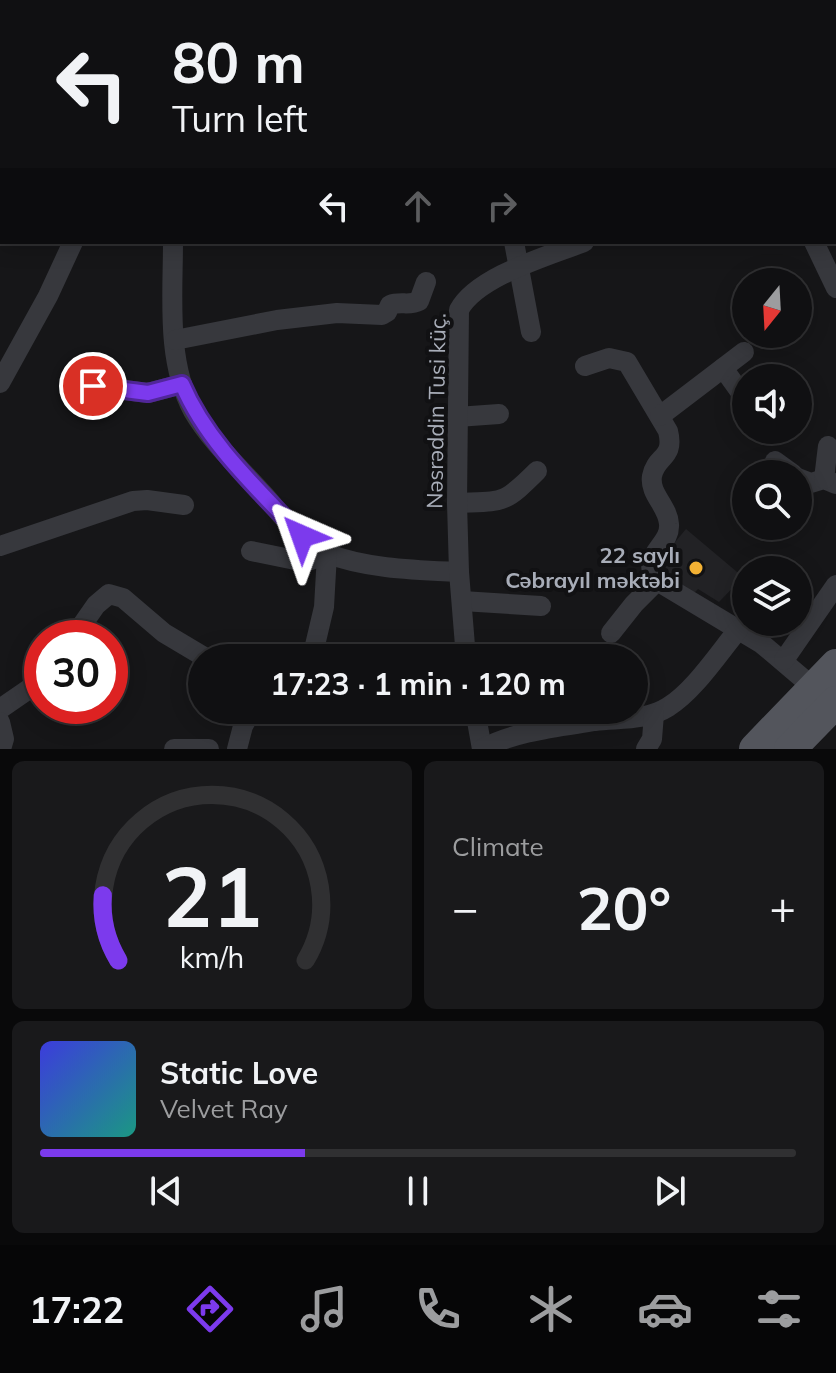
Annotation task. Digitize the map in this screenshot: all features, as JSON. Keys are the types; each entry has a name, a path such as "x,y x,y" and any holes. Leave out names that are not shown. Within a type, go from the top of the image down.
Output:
{"main road":[{"path":"790,749 825,695 836,665"},
{"path":"755,749 825,695"}],"street":[{"path":"0,383 38,315 72,244"},
{"path":"173,244 175,340 182,384 193,410 208,433 302,536 327,554 385,566 459,572"},
{"path":"514,244 531,332"},
{"name":"Nəsrəddin Tusi küç.","path":"465,644 457,503 459,310 473,292 517,269 579,244"},
{"path":"815,244 836,288"},
{"path":"175,340 277,320 337,313 382,315 390,305 419,301 426,282"},
{"path":"660,416 744,352"},
{"path":"585,366 609,358 627,362 668,431 671,443 669,453 654,470 652,478 652,487 669,523 668,532 653,555 651,573 657,581 732,626"},
{"path":"723,368 732,381"},
{"path":"93,386 148,393 182,384"},
{"path":"457,417 499,414"},
{"path":"828,446 830,482"},
{"path":"457,503 501,501 511,497 537,471"},
{"path":"0,546 133,501 184,505"},
{"path":"251,551 305,562 327,554"},
{"path":"315,644 324,607 327,554"},
{"path":"611,633 657,581"},
{"path":"784,660 836,585"},
{"path":"86,620 109,594 123,598 164,633 188,647"},
{"path":"462,601 541,606"},
{"path":"648,714 654,714 681,697 733,636"},
{"path":"747,636 784,660 825,695"},
{"path":"0,709 24,692"},
{"path":"646,749 652,739 654,714"},
{"path":"0,722 4,739 1,749"},
{"path":"237,749 244,724"},
{"path":"478,724 482,749 565,724"},
{"path":"174,749 209,749"}],"shaded area":[{"name":"22 saylı Cəbrayıl məktəbi","path":"686,529 732,568 732,588 719,602 698,589 690,597 662,576 661,559"}],"place":[{"name":"22 saylı Cəbrayıl məktəbi","path":"696,568"}],"route":[{"path":"93,386 148,393 182,384 193,410 208,433 302,536"}]}
